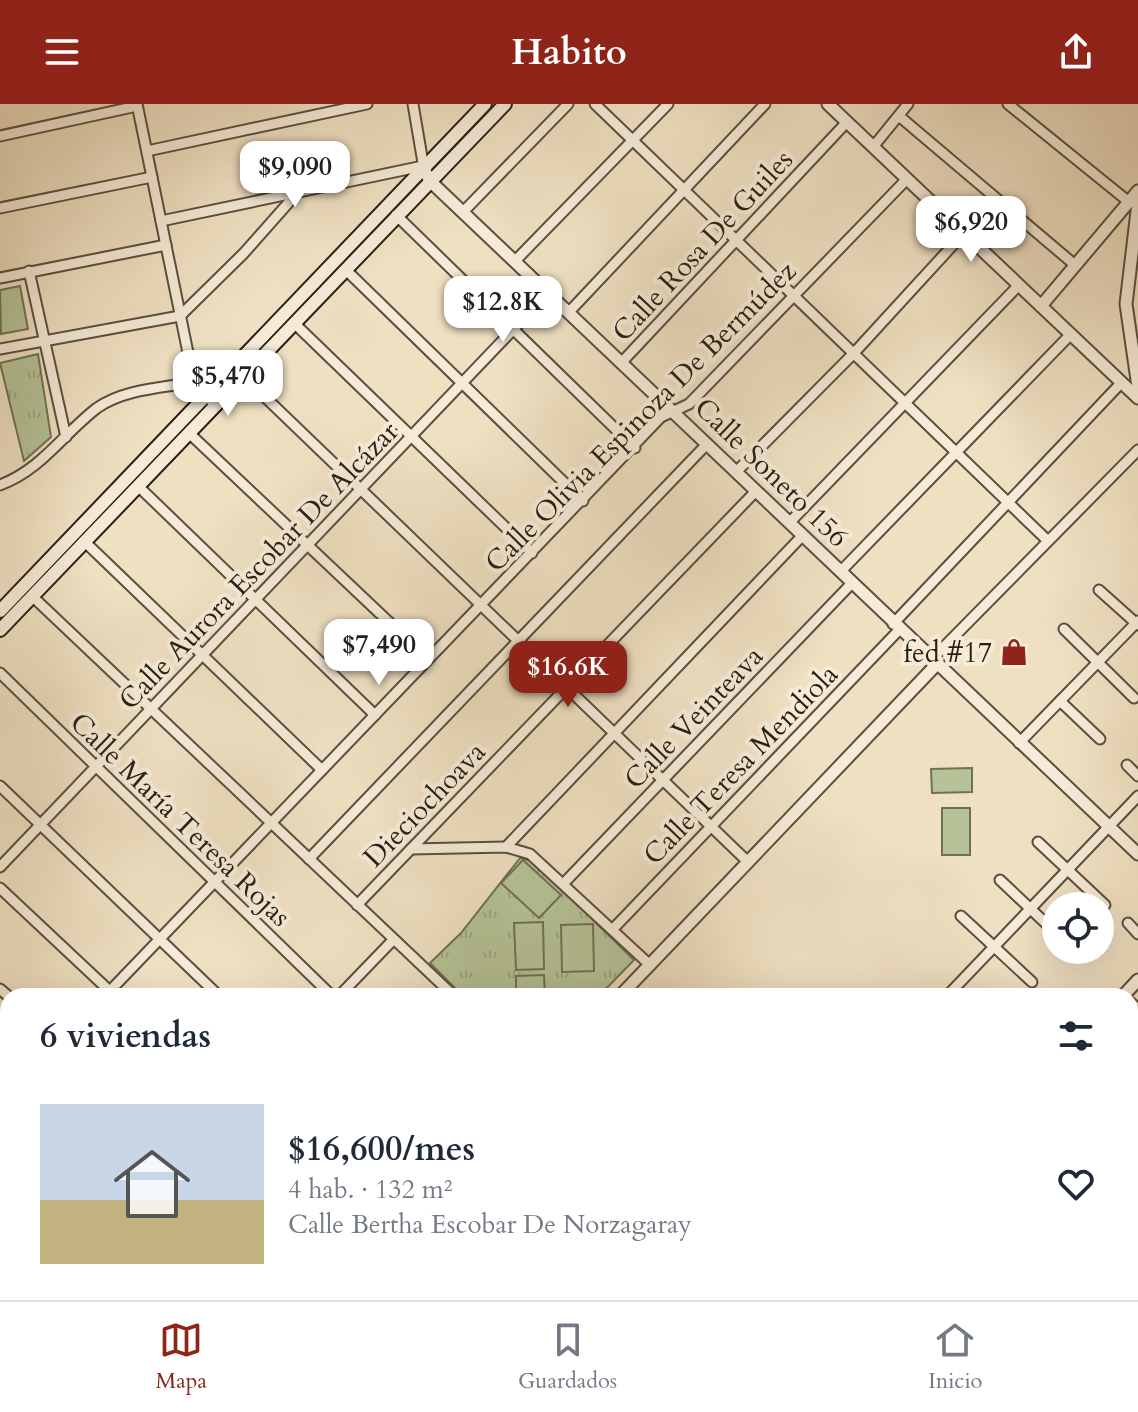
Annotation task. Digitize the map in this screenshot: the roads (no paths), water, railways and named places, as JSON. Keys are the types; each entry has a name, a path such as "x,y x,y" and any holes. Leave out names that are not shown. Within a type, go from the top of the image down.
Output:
{"main road":[{"path":"0,611 210,401 426,172 485,104"},
{"path":"0,630 189,433 210,401 243,376 396,215 426,172 505,104"}],"street":[{"path":"147,151 367,104"},
{"path":"161,221 298,192 426,172 413,104"},
{"path":"463,212 568,104"},
{"path":"595,104 1048,541"},
{"path":"515,261 668,104"},
{"path":"569,312 686,192 765,104"},
{"path":"828,104 1138,398"},
{"path":"873,147 908,104"},
{"path":"1008,104 1133,203"},
{"path":"0,136 137,105 194,382 210,401"},
{"path":"899,116 1075,265"},
{"name":"Calle Rosa De Guiles","path":"622,362 846,123"},
{"name":"Calle Soneto 156","path":"426,172 463,212 853,582 896,627 1138,854"},
{"path":"0,208 152,177"},
{"name":"Calle Olivia Espinoza De Bermúdez","path":"115,988 270,823 635,448 661,417 676,413 689,404 907,179"},
{"path":"1138,191 1133,203 1126,304 1138,387"},
{"path":"0,349 180,316 244,253 298,192"},
{"path":"1041,306 1133,203"},
{"path":"396,215 635,448"},
{"path":"736,472 854,353 964,233"},
{"path":"0,278 166,245"},
{"path":"345,269 583,501"},
{"path":"29,271 66,437"},
{"path":"790,522 1019,285"},
{"name":"Calle Aurora Escobar De Alcázar","path":"0,867 548,293"},
{"path":"294,323 532,553"},
{"path":"841,571 1071,334"},
{"path":"243,376 358,491 518,639 747,861"},
{"path":"0,485 27,474 113,399 194,382"},
{"name":"Calle Teresa Mendiola","path":"613,929 1122,382"},
{"path":"189,433 428,659"},
{"path":"309,859 707,444"},
{"path":"628,988 1048,541 1138,450"},
{"path":"138,486 375,715"},
{"name":"Dieciochoava","path":"357,905 756,491"},
{"path":"506,847 803,535"},
{"path":"85,542 205,654 322,770"},
{"name":"Calle Veinteava","path":"564,883 853,582"},
{"path":"1019,743 1137,623 1099,590"},
{"path":"32,596 445,988"},
{"path":"1064,629 1134,698"},
{"name":"Calle María Teresa Rojas","path":"0,673 324,988"},
{"path":"1060,701 1100,739"},
{"path":"1127,765 1138,776"},
{"path":"0,786 211,988"},
{"path":"955,988 1138,796"},
{"path":"1038,842 1090,892"},
{"path":"411,849 506,847 530,854 650,965"},
{"path":"1000,880 1042,920"},
{"path":"0,888 104,988"},
{"path":"961,916 1032,982"},
{"path":"1128,923 1138,934"},
{"path":"347,988 393,940"}],"place":[{"name":"fed #17","path":"1014,652"}]}
